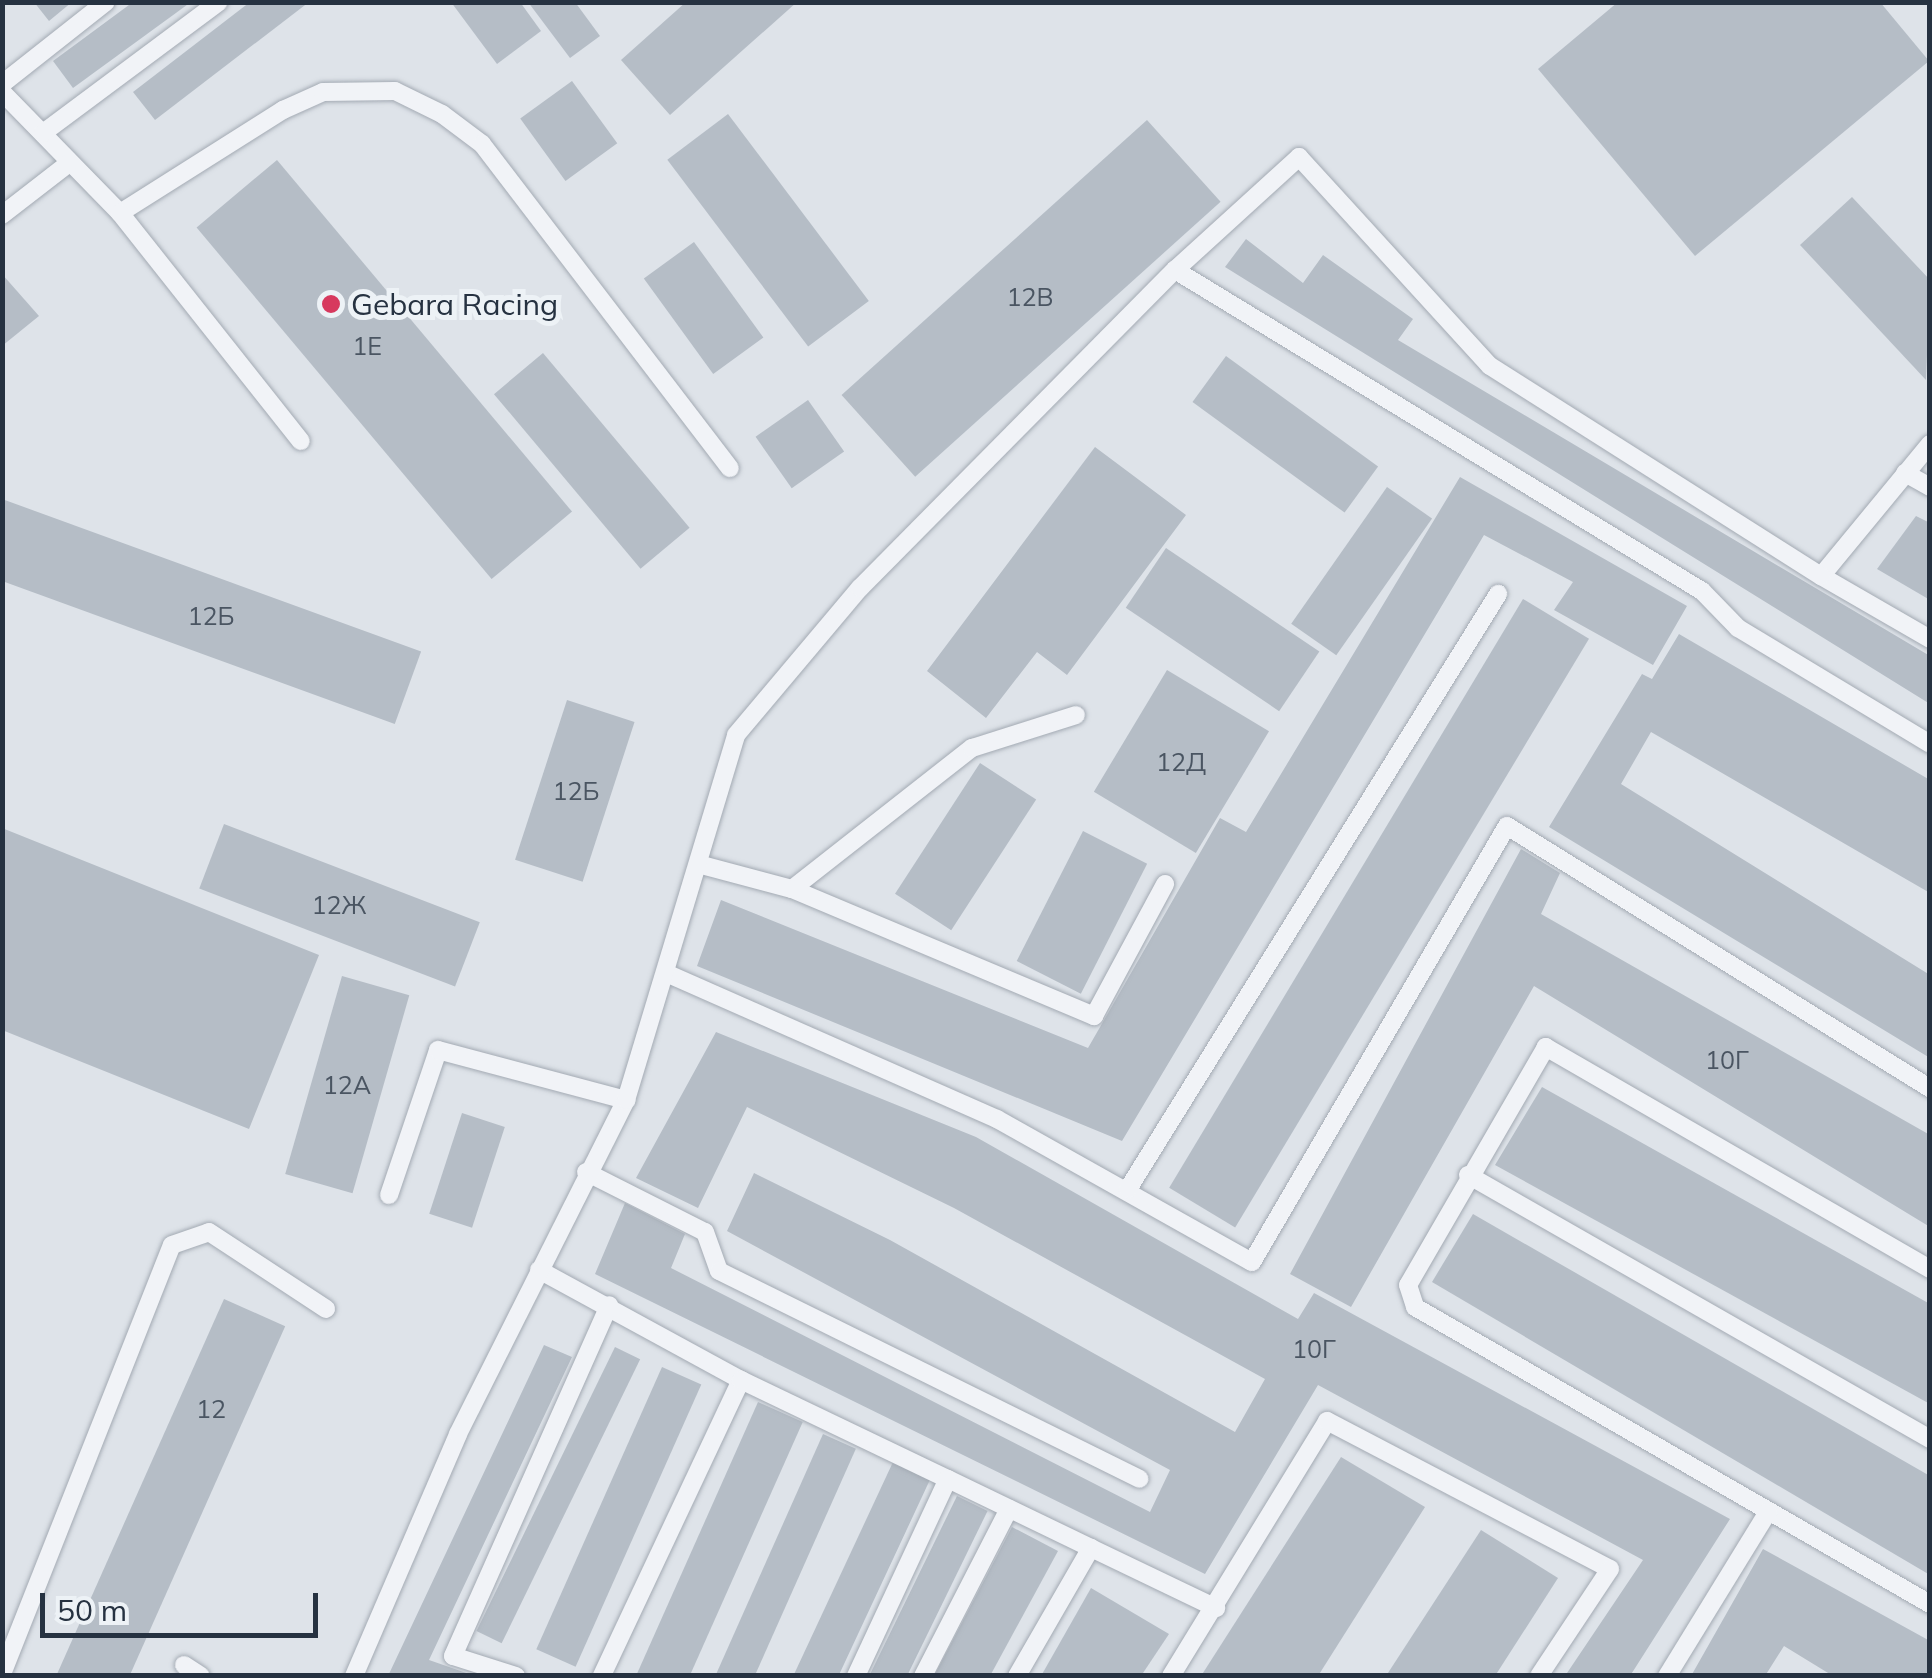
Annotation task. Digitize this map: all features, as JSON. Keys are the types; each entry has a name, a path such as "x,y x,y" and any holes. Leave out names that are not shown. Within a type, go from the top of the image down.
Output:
{"lane":[{"path":"106,2 2,88 68,164 120,213 301,440"},
{"path":"43,133 218,2"},
{"path":"120,213 283,110 323,92 395,91 442,114 482,144 730,468"},
{"path":"354,1676 458,1434 586,1172 626,1100 736,735 860,588 1175,270 1300,157 1490,366 1820,576 1930,638"},
{"path":"2,216 68,164"},
{"path":"1175,270 1702,591 1738,628 1930,744"},
{"path":"1820,576 1930,444"},
{"path":"1906,473 1930,487"},
{"path":"1128,1189 1498,594"},
{"path":"792,889 972,748 1076,715"},
{"path":"666,973 997,1119 1128,1189 1252,1262 1507,826 1930,1088"},
{"path":"698,864 792,889 1094,1016 1165,884"},
{"path":"1930,1269 1546,1047 1468,1175 1408,1285 1415,1307 1930,1604"},
{"path":"389,1194 438,1050 626,1100"},
{"path":"586,1172 705,1232 719,1271 1138,1479"},
{"path":"1468,1175 1930,1438"},
{"path":"2,1674 172,1245 209,1232 326,1308"},
{"path":"540,1270 741,1380 1216,1608"},
{"path":"516,1676 453,1656 609,1306"},
{"path":"602,1676 741,1380"},
{"path":"1171,1676 1328,1421 1610,1569 1538,1676"},
{"path":"856,1676 948,1479"},
{"path":"923,1676 1009,1508"},
{"path":"1667,1676 1768,1512"},
{"path":"1017,1676 1092,1548"},
{"path":"184,1665 201,1676"}],"building":[{"path":"34,2 72,2 49,21"},
{"path":"133,2 191,2 73,88 53,61"},
{"path":"250,2 309,2 155,120 133,92"},
{"path":"451,2 520,2 541,31 497,64"},
{"path":"528,2 575,2 600,36 570,58"},
{"path":"686,2 797,2 670,115 621,60"},
{"path":"1618,2 1880,2 1929,61 1695,256 1538,69"},
{"path":"572,81 617,143 565,181 520,119"},
{"path":"728,114 869,301 808,347 667,160"},
{"path":"1147,120 1221,202 915,477 842,395"},
{"path":"277,160 572,512 492,579 197,227"},
{"path":"1852,197 1930,280 1926,380 1800,245"},
{"path":"1246,239 1303,283 1323,255 1413,319 1398,340 1930,656 1930,704 1225,267"},
{"path":"694,242 763,337 713,374 644,278"},
{"path":"2,274 39,316 2,346"},
{"path":"543,353 690,528 641,569 494,394"},
{"path":"1226,356 1378,467 1345,513 1192,402"},
{"path":"808,400 844,452 792,488 756,437"},
{"path":"1095,447 1186,515 1067,675 1037,652 986,718 927,671"},
{"path":"1460,477 1687,606 1653,665 1554,610 1573,582 1484,535 1122,1141 697,966 721,900 1088,1048 1220,818 1246,832"},
{"path":"1387,487 1432,519 1336,655 1291,624"},
{"path":"2,499 421,652 395,724 2,581"},
{"path":"1916,516 1930,523 1930,600 1877,569"},
{"path":"1166,548 1319,651 1279,711 1126,608"},
{"path":"1523,599 1589,639 1235,1228 1169,1188"},
{"path":"1679,634 1930,780 1930,893 1651,732 1621,784 1930,975 1930,1058 1549,827 1642,674 1652,679"},
{"path":"1167,670 1269,731 1196,853 1094,792"},
{"path":"567,700 635,722 583,882 515,860"},
{"path":"980,763 1036,799 951,930 895,894"},
{"path":"224,824 480,922 455,987 199,888"},
{"path":"2,828 319,955 249,1129 2,1030"},
{"path":"1083,831 1147,864 1081,994 1017,961"},
{"path":"1521,849 1560,873 1541,914 1930,1135 1930,1227 1534,986 1351,1307 1290,1274"},
{"path":"342,976 409,995 353,1193 285,1174"},
{"path":"716,1032 976,1137 1298,1319 1314,1293 1730,1519 1630,1676 1565,1676 1643,1560 1318,1385 1205,1574 595,1274 625,1203 685,1234 671,1268 1150,1512 1170,1470 727,1231 754,1173 890,1240 1235,1432 1265,1379 954,1208 747,1107 698,1208 636,1178"},
{"path":"1542,1087 1930,1304 1930,1404 1495,1165"},
{"path":"462,1113 505,1127 472,1228 429,1214"},
{"path":"1473,1214 1930,1476 1930,1575 1432,1282"},
{"path":"224,1299 285,1326 129,1676 56,1676"},
{"path":"544,1345 572,1357 429,1660 475,1676 388,1676"},
{"path":"615,1347 640,1359 502,1643 476,1631"},
{"path":"662,1367 701,1384 576,1667 536,1649"},
{"path":"758,1402 803,1422 690,1676 636,1676"},
{"path":"823,1434 856,1449 755,1676 716,1675"},
{"path":"1341,1457 1425,1507 1318,1676 1201,1676"},
{"path":"893,1462 930,1479 838,1676 794,1675"},
{"path":"957,1496 988,1511 907,1676 870,1675"},
{"path":"1012,1527 1058,1551 990,1676 934,1676"},
{"path":"1481,1530 1558,1578 1495,1676 1386,1676"},
{"path":"1763,1549 1930,1641 1930,1676 1833,1676 1784,1646 1765,1676 1691,1676"},
{"path":"1091,1588 1169,1634 1141,1676 1041,1676"}],"place":[{"name":"Gebara Racing","path":"331,304"}]}
